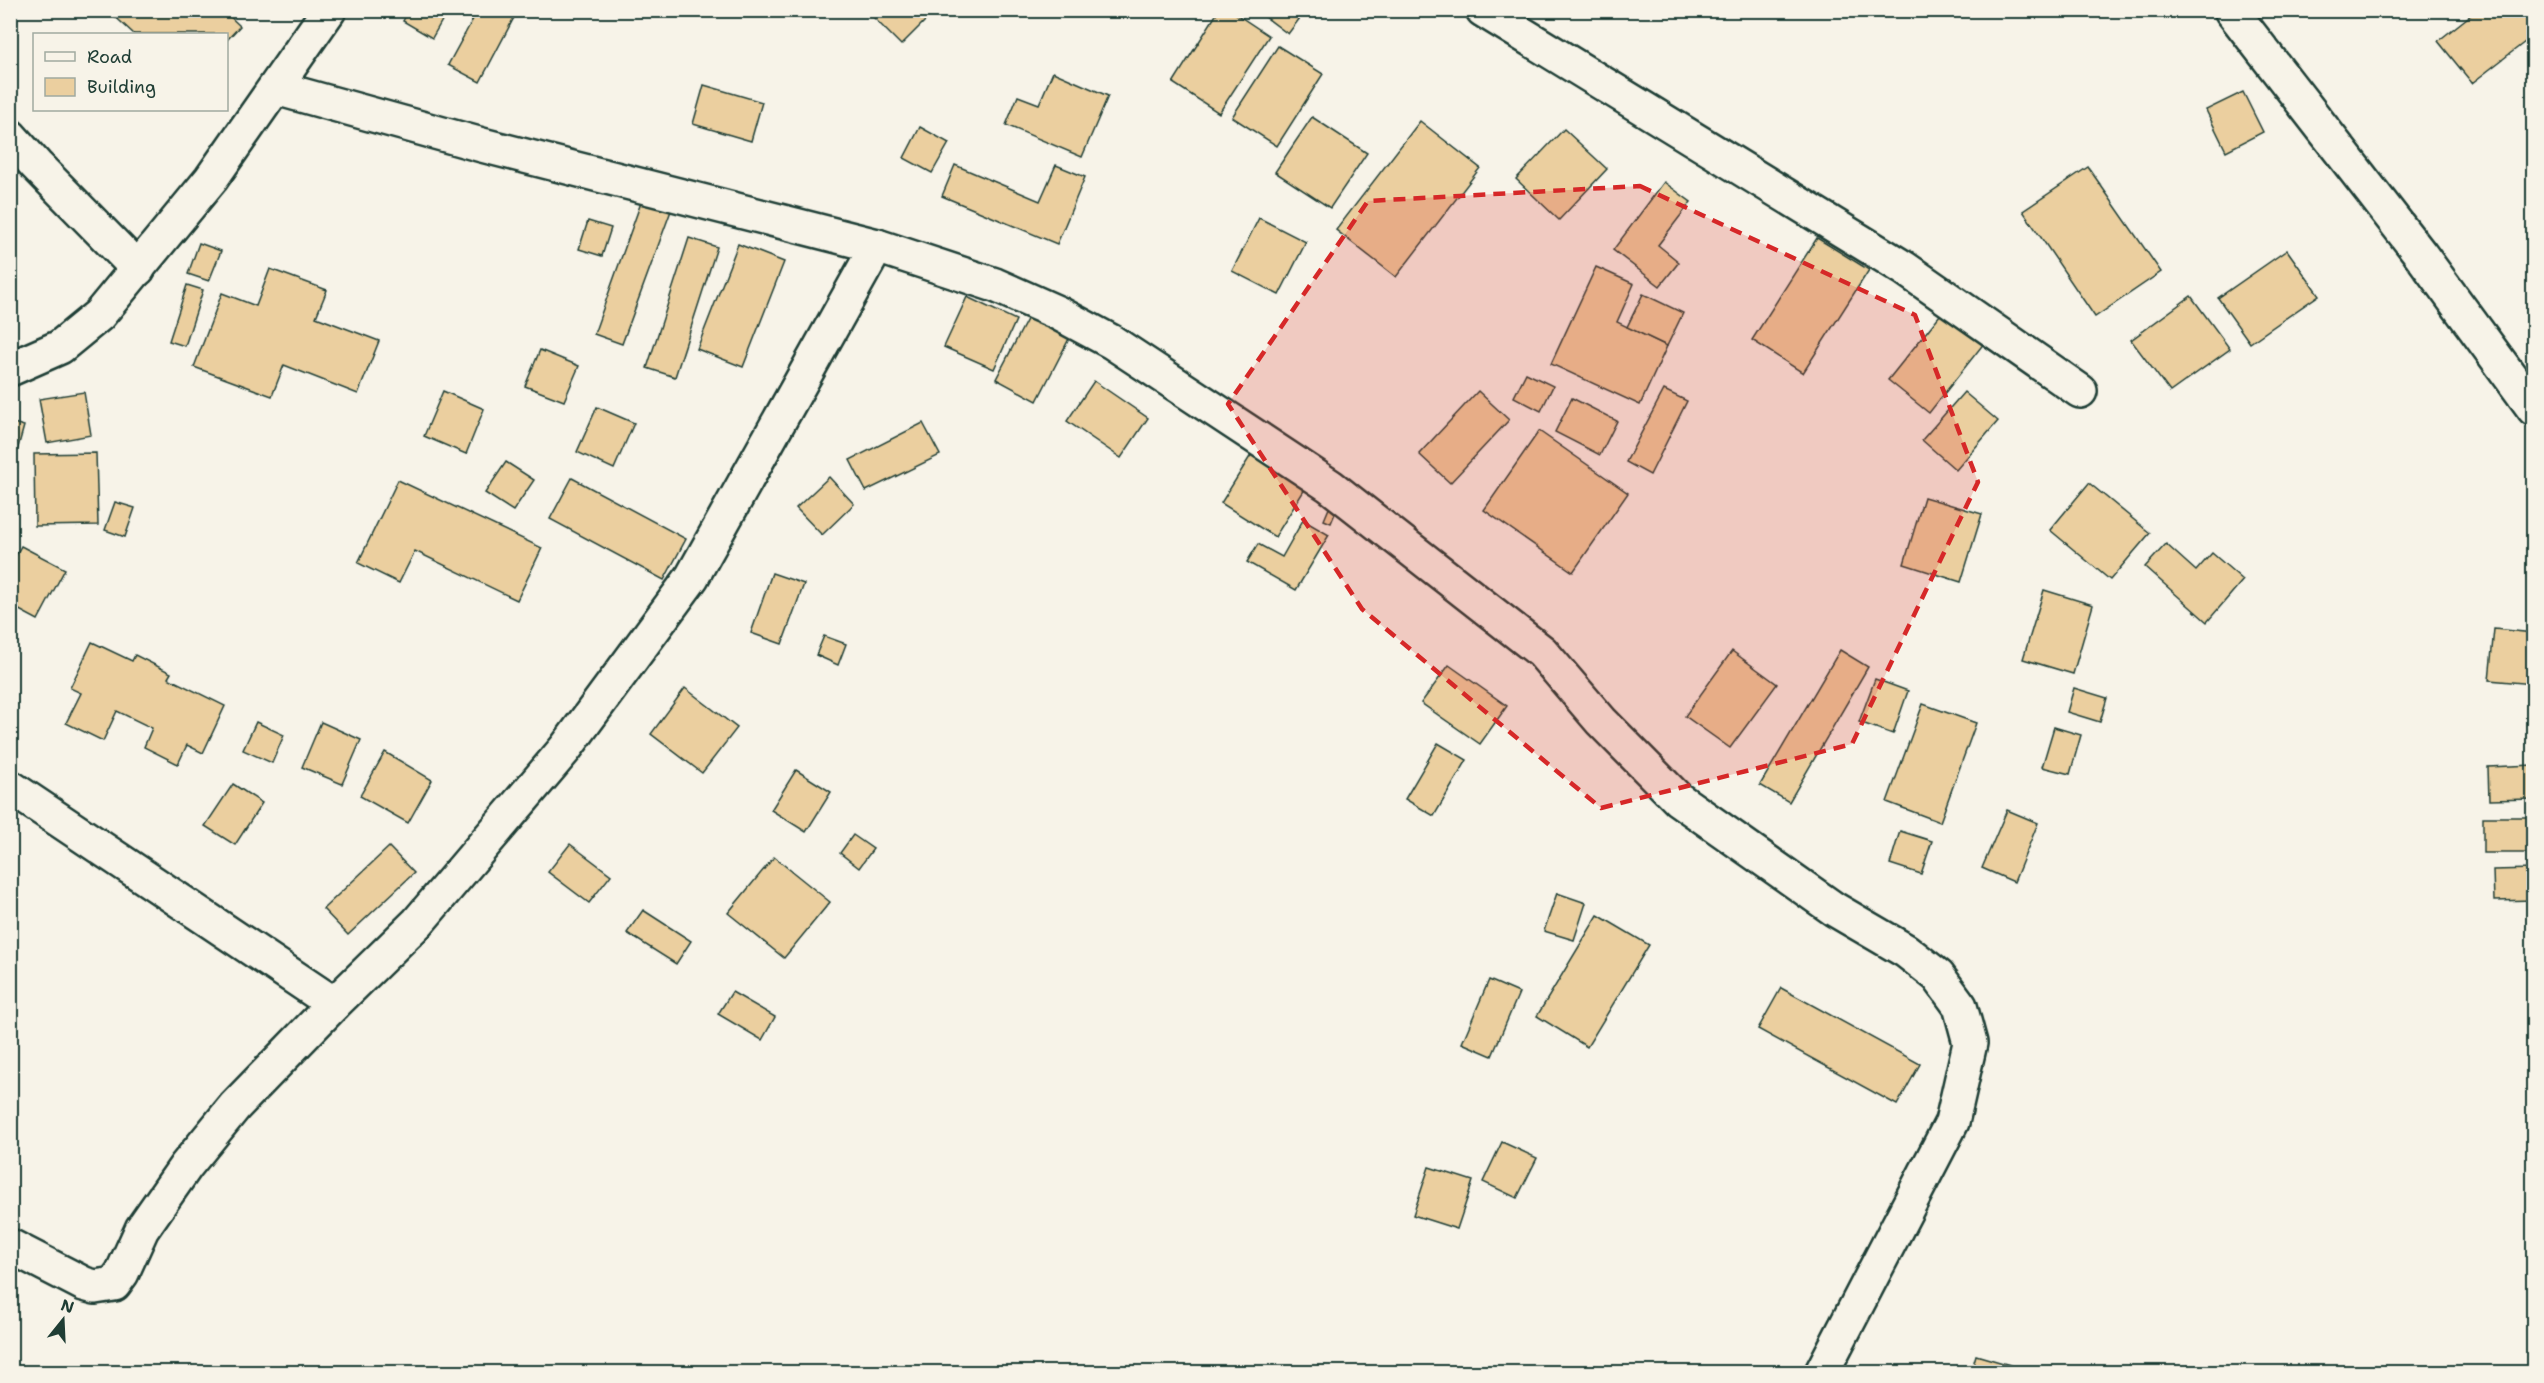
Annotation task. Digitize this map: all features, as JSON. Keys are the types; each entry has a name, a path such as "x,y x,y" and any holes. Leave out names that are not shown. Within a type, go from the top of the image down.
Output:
{"street":[{"path":"10,369 60,347 99,315 211,179 329,10"},
{"path":"1483,10 1904,268 2080,390"},
{"path":"2231,10 2421,255 2534,409"},
{"path":"276,88 482,145 878,246 995,285 1058,313 1112,342 1330,486 1542,652 1601,721 1678,799 1834,909 1906,951 1938,976 1960,1006 1970,1043 1953,1122 1822,1372"},
{"path":"10,136 138,269"},
{"path":"10,1246 84,1284 95,1287 114,1284 122,1273 142,1229 186,1166 235,1106 418,922 565,749 692,577 878,246"},
{"path":"10,787 334,1004"}],"highlighted area":[{"path":"1640,186 1915,315 1978,482 1852,744 1601,808 1362,609 1228,404 1368,201"}],"building":[{"path":"108,10 223,10 240,26 228,39 228,33 133,33"},
{"path":"409,10 448,10 432,38 403,21"},
{"path":"478,10 518,10 480,82 448,65"},
{"path":"871,10 932,10 934,12 901,45 869,13"},
{"path":"1219,10 1230,10 1269,36 1219,113 1173,83"},
{"path":"1256,10 1306,10 1288,34"},
{"path":"2477,10 2534,10 2534,35 2472,83 2438,41"},
{"path":"1278,46 1323,74 1277,146 1232,117"},
{"path":"1053,72 1108,96 1082,157 1006,125 1018,96 1039,104"},
{"path":"704,85 762,102 751,141 693,124"},
{"path":"2243,92 2263,132 2226,151 2206,110"},
{"path":"1312,117 1367,153 1330,208 1275,172"},
{"path":"1420,121 1480,168 1396,277 1336,230"},
{"path":"920,127 949,143 932,173 904,158"},
{"path":"1564,129 1607,169 1559,220 1516,179"},
{"path":"955,165 1040,201 1056,165 1085,177 1057,244 942,196"},
{"path":"2088,167 2161,272 2095,317 2023,211"},
{"path":"1664,182 1691,202 1658,245 1679,262 1660,286 1613,250"},
{"path":"643,197 672,208 622,344 594,334"},
{"path":"1259,218 1306,242 1279,295 1232,271"},
{"path":"588,221 611,228 602,256 579,249"},
{"path":"689,238 717,247 675,377 647,368"},
{"path":"1817,238 1869,270 1803,373 1752,340"},
{"path":"199,243 221,251 209,281 188,274"},
{"path":"738,244 784,262 743,367 697,349"},
{"path":"2287,250 2319,295 2250,343 2218,298"},
{"path":"1596,267 1634,284 1617,322 1667,346 1640,405 1551,364"},
{"path":"270,269 327,290 316,317 379,341 358,394 284,365 272,396 194,367 222,293 256,306"},
{"path":"187,285 203,290 185,346 169,341"},
{"path":"1643,294 1683,313 1667,346 1627,327"},
{"path":"2191,296 2230,349 2170,392 2131,340"},
{"path":"967,297 1016,320 994,369 944,347"},
{"path":"1948,305 1989,337 1929,413 1888,380"},
{"path":"1033,308 1074,329 1037,401 996,379"},
{"path":"540,350 579,366 564,401 525,386"},
{"path":"1526,373 1553,386 1541,411 1514,397"},
{"path":"1094,381 1148,418 1121,458 1067,421"},
{"path":"1664,390 1687,401 1650,475 1626,462"},
{"path":"443,391 484,409 466,454 424,436"},
{"path":"1478,391 1509,420 1450,483 1419,454"},
{"path":"84,392 91,435 47,443 39,399"},
{"path":"1964,392 1998,421 1956,470 1922,440"},
{"path":"1572,398 1617,421 1600,455 1555,432"},
{"path":"597,407 634,423 614,469 577,452"},
{"path":"10,422 24,426 14,462 10,461"},
{"path":"923,423 940,455 866,491 850,460"},
{"path":"1539,431 1628,493 1573,572 1484,510"},
{"path":"1256,447 1310,481 1275,537 1221,503"},
{"path":"96,453 98,525 35,526 34,454"},
{"path":"506,462 534,480 513,511 485,493"},
{"path":"829,477 854,504 822,535 796,508"},
{"path":"572,478 686,539 664,580 550,519"},
{"path":"398,480 542,548 517,600 415,551 399,583 358,563"},
{"path":"2089,483 2150,533 2110,580 2050,530"},
{"path":"1924,497 1982,514 1961,582 1904,564"},
{"path":"1332,501 1339,504 1331,523 1324,520"},
{"path":"115,502 135,508 125,537 105,530"},
{"path":"1303,520 1329,535 1296,590 1247,562 1258,544 1282,557"},
{"path":"2166,544 2196,571 2212,553 2243,580 2207,622 2145,567"},
{"path":"21,546 65,569 38,620 10,605 10,566"},
{"path":"772,573 804,584 782,644 751,633"},
{"path":"2044,590 2093,605 2073,674 2023,659"},
{"path":"2494,629 2534,633 2534,684 2489,680"},
{"path":"824,636 846,644 838,665 816,655"},
{"path":"92,642 132,661 135,655 171,673 168,678 225,706 203,753 187,745 178,764 144,747 152,728 117,711 103,741 66,723 81,693 70,688"},
{"path":"1840,650 1868,667 1789,802 1760,785"},
{"path":"1732,651 1777,684 1730,748 1685,716"},
{"path":"1449,665 1507,706 1480,744 1421,703"},
{"path":"1875,679 1908,691 1893,734 1859,722"},
{"path":"685,688 737,728 702,773 651,734"},
{"path":"2074,688 2107,698 2100,722 2067,712"},
{"path":"1923,704 1976,723 1940,822 1887,802"},
{"path":"256,722 284,735 272,763 243,750"},
{"path":"321,722 361,740 342,784 302,767"},
{"path":"2054,727 2081,735 2070,774 2042,767"},
{"path":"1438,743 1467,760 1434,816 1405,799"},
{"path":"385,752 432,780 408,823 360,796"},
{"path":"2534,765 2534,799 2489,800 2488,767"},
{"path":"796,770 831,792 806,832 771,810"},
{"path":"233,784 262,803 235,845 205,826"},
{"path":"2007,810 2038,823 2014,882 1982,868"},
{"path":"2483,817 2534,817 2534,853 2483,853"},
{"path":"1900,831 1932,841 1921,874 1890,864"},
{"path":"853,835 873,849 859,868 840,853"},
{"path":"570,844 611,875 589,903 548,872"},
{"path":"389,847 414,873 348,935 323,909"},
{"path":"774,857 830,902 784,958 728,913"},
{"path":"2534,869 2534,900 2494,901 2493,870"},
{"path":"1557,893 1586,903 1574,940 1544,931"},
{"path":"643,910 691,941 676,964 627,933"},
{"path":"1598,915 1649,945 1587,1047 1537,1016"},
{"path":"1489,980 1519,993 1492,1056 1462,1043"},
{"path":"1781,988 1920,1064 1897,1105 1758,1029"},
{"path":"732,992 775,1017 762,1040 718,1014"},
{"path":"1502,1142 1537,1158 1517,1198 1483,1182"},
{"path":"1429,1167 1473,1181 1457,1229 1413,1215"},
{"path":"1976,1355 2034,1372 1971,1372"}]}
